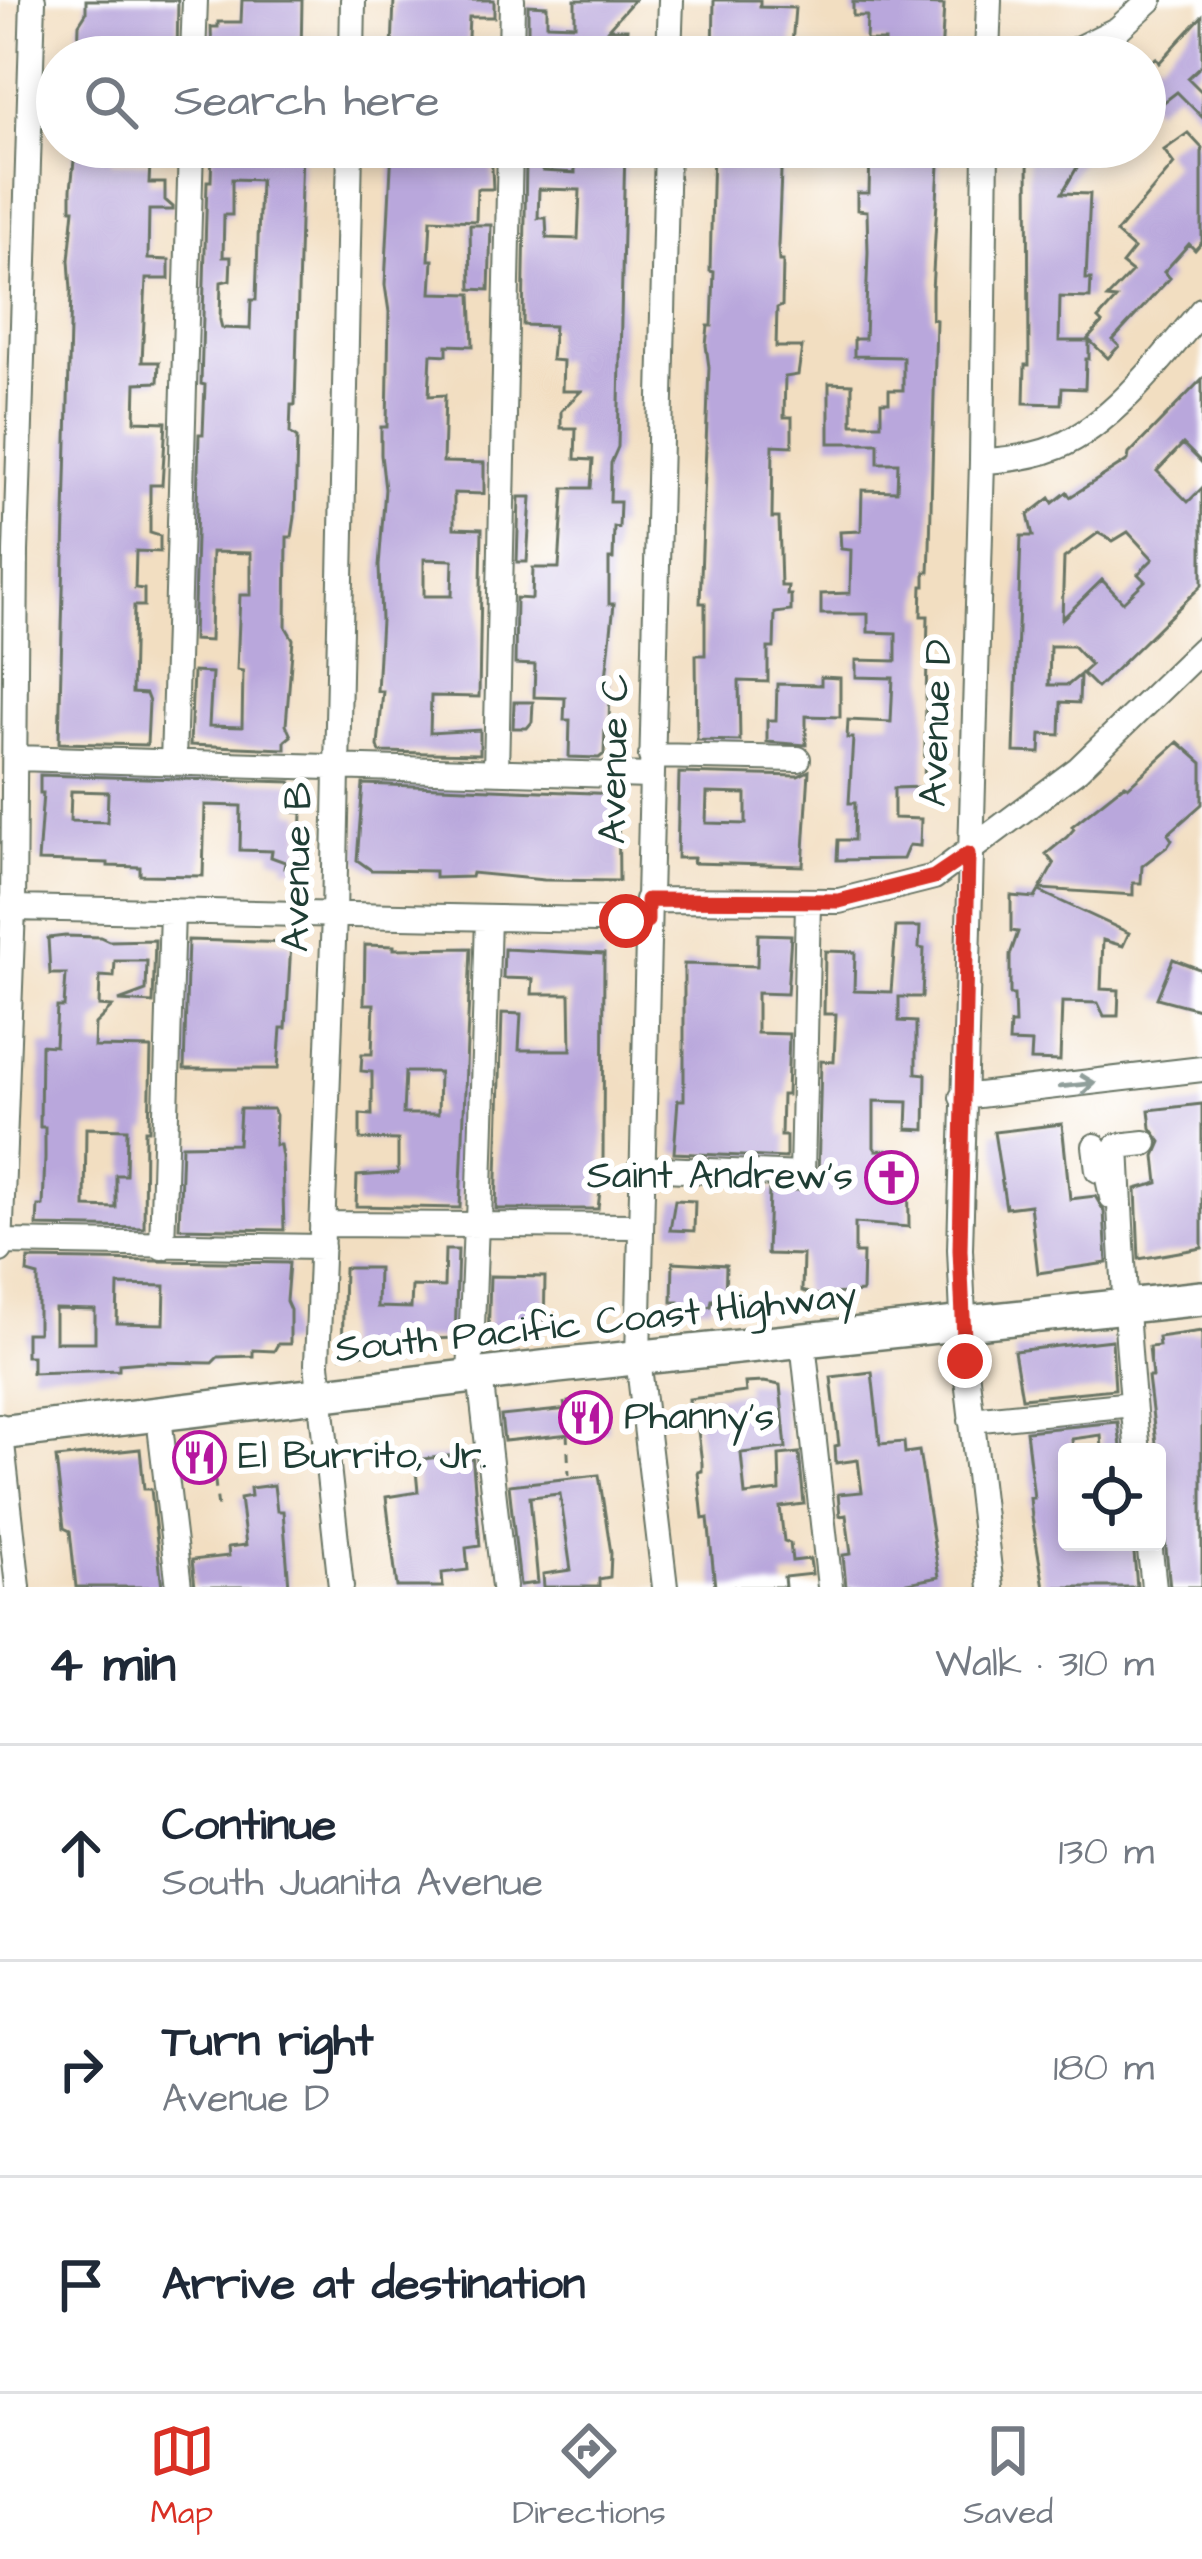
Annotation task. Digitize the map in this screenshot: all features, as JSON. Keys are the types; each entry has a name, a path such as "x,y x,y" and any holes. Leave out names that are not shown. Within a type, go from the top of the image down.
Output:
{"highway":[{"name":"South Pacific Coast Highway","path":"0,1431 1202,1298"}],"street":[{"path":"33,0 8,552 15,758 0,1246 162,1246 477,1223 639,1226"},
{"path":"194,36 195,0"},
{"path":"352,36 353,0"},
{"path":"511,36 512,0"},
{"path":"669,36 670,0"},
{"path":"988,36 989,0"},
{"path":"1102,36 1150,0"},
{"path":"173,763 189,168"},
{"name":"Avenue B","path":"340,1587 317,1364 334,915 350,168"},
{"path":"496,771 509,168"},
{"name":"Avenue C","path":"665,1587 638,1358 666,168"},
{"name":"Avenue D","path":"986,168 982,461 962,1096 963,1324 991,1587"},
{"path":"982,461 1012,460 1060,446 1101,418 1161,361 1202,310"},
{"path":"13,908 488,918 839,901 934,877 968,854 1078,769 1202,649"},
{"path":"15,758 496,771 798,759"},
{"path":"640,1168 802,1175 808,902"},
{"path":"162,1246 172,911"},
{"path":"488,918 475,1376 505,1587"},
{"path":"962,1096 1202,1069"},
{"path":"1137,1443 1123,1306 1117,1146 1145,1143"},
{"path":"1095,1146 1098,1170 1106,1169 1111,1195 1118,1203"},
{"path":"803,1342 830,1587"},
{"path":"971,1420 1133,1404"},
{"path":"159,1417 179,1587"},
{"path":"0,1431 18,1587"},
{"path":"1150,1551 1154,1587"}],"path":[{"path":"564,1402 565,1409"},
{"path":"567,1433 569,1474"},
{"path":"211,1444 218,1509"}],"building":[{"path":"86,0 178,0 177,36 79,36"},
{"path":"242,0 302,0 301,36 211,36 211,27 218,27 218,22 241,22"},
{"path":"394,0 494,0 494,17 469,17 468,36 393,36"},
{"path":"575,0 634,0 608,29 627,29 626,36 528,36 528,5 547,6 547,24 575,25"},
{"path":"714,0 760,0 760,7 795,8 793,36 713,36"},
{"path":"853,2 944,5 942,36 866,36 867,16 853,16"},
{"path":"1202,16 1202,65 1188,78 1202,92 1202,117 1177,92 1166,100 1166,55"},
{"path":"1188,133 1202,148 1202,242 1195,250 1189,244 1164,272 1170,278 1113,340 1119,346 1108,358 1088,339 1116,299 1107,298 1132,272 1122,264 1134,249 1116,233 1174,164 1166,149"},
{"path":"73,168 150,168 149,183 165,183 165,200 173,207 149,210 148,259 169,260 169,279 146,279 142,362 159,362 158,382 136,383 135,421 166,422 162,485 150,485 150,533 160,536 160,552 136,551 135,588 144,589 144,606 134,606 132,693 146,694 149,702 147,745 59,743"},
{"path":"211,168 301,168 295,405 291,405 290,433 297,438 295,517 292,537 287,537 286,627 293,639 286,725 291,736 285,749 190,745 193,672 212,673 209,726 242,727 243,671 237,670 240,595 251,595 251,553 212,552 210,641 193,640 199,434 203,434 205,385 201,384 207,181 211,181","holes":["232,179 260,180 256,300 251,300 250,329 222,328 221,282 230,280 231,257 223,257 224,215 232,215"]},
{"path":"391,168 492,168 493,189 477,189 476,221 431,219 429,260 433,260 431,293 471,294 473,346 447,345 447,355 431,354 429,396 445,395 443,462 484,463 484,494 454,493 454,528 482,529 479,697 431,696 430,733 480,730 480,754 380,752 378,746 383,691 377,691 379,566 385,489 381,427 387,427 389,312 385,285","holes":["424,559 453,560 452,596 424,596"]},
{"path":"526,168 575,173 575,168 625,168 618,447 611,463 610,502 620,502 619,528 614,527 613,559 609,559 609,604 614,604 606,678 610,678 609,728 605,728 604,754 599,758 569,757 565,698 534,697 535,665 515,664 516,598 532,599 533,568 559,568 564,488 591,488 593,460 575,459 576,428 561,428 561,411 581,391 562,391 563,361 551,360 554,326 523,325","holes":["539,189 580,190 578,239 547,238 546,218 538,218"]},
{"path":"712,168 781,168 778,246 779,261 783,261 782,306 777,308 776,347 802,347 798,375 785,377 784,417 792,417 792,446 773,445 772,518 779,518 781,586 788,586 791,611 775,613 768,682 739,681 740,741 697,740 696,655 705,655 705,603 700,603 706,345 708,326 712,326 714,272 710,271"},
{"path":"870,168 939,168 932,291 932,319 936,320 929,572 922,586 921,616 928,616 924,787 894,788 894,818 921,819 920,846 909,845 903,859 837,860 838,840 854,840 855,803 849,803 853,738 847,738 848,720 891,722 893,678 856,677 856,660 896,661 896,633 868,632 868,614 821,614 821,594 850,593 851,550 841,549 840,532 861,531 862,490 897,491 898,463 878,463 878,443 829,443 829,383 852,384 852,424 881,424 881,402 889,402 889,390 903,390 903,357 854,356 854,339 865,339 868,252 867,211 857,210 857,193 869,193"},
{"path":"1028,168 1077,168 1062,193 1090,194 1086,279 1091,279 1090,298 1060,297 1059,341 1089,341 1085,389 1062,388 1061,404 1024,403 1025,365 1029,365"},
{"path":"470,225 491,225 489,290 471,289"},
{"path":"1202,379 1202,463 1183,444 1157,471 1188,502 1202,488 1202,585 1097,688 1082,673 1091,665 1073,646 1050,646 1049,685 1068,685 1080,675 1079,703 1061,702 1060,735 1041,734 1040,753 1014,752 1021,536 1033,536 1028,515 1050,498 1053,503 1067,492 1070,497 1128,460","holes":["1128,532 1153,559 1138,574 1145,581 1123,602 1102,580 1062,619 1064,558 1098,533 1113,541"]},
{"path":"519,497 531,497 527,562 517,562"},
{"path":"821,677 840,678 840,717 806,716 806,745 767,742 767,720 776,720 777,684 821,685"},
{"path":"514,702 533,702 527,728 513,728"},
{"path":"1178,742 1202,763 1202,804 1168,834 1172,840 1168,846 1142,866 1141,883 1133,883 1133,895 1040,889 1054,864 1046,854 1067,837 1072,826 1125,784 1128,787"},
{"path":"809,771 803,866 693,863 694,858 677,858 679,773 798,776","holes":["707,793 746,794 746,824 706,823"]},
{"path":"40,775 291,782 291,812 302,813 300,868 284,868 285,862 271,857 272,851 240,850 241,806 205,805 203,876 140,875 140,867 38,861","holes":["71,791 108,792 107,822 70,821"]},
{"path":"363,784 618,794 619,881 472,873 471,877 435,878 435,871 371,870 357,860"},
{"path":"1039,891 1129,933 1123,946 1103,940 1101,989 1119,990 1118,1016 1104,1016 1098,1003 1062,1002 1060,1061 1031,1060 1032,1043 1009,1042 1010,1024 1015,1024 1010,955 1018,932 1011,931 1011,896 1035,898"},
{"path":"896,927 920,927 919,948 924,949 922,997 899,997 899,1021 916,1022 916,1073 926,1074 925,1130 907,1129 908,1102 874,1101 874,1147 908,1151 909,1227 855,1223 855,1253 863,1253 862,1292 815,1295 802,1291 803,1255 767,1254 769,1190 809,1190 818,1177 821,1061 834,1062 836,1014 824,1014 825,951 855,952 854,991 891,992"},
{"path":"758,934 791,935 787,994 757,993 757,1033 789,1034 781,1136 786,1136 786,1158 674,1153 678,1100 684,1100 684,964 757,966"},
{"path":"48,938 155,940 153,1003 119,1001 146,991 147,961 115,961 114,977 100,976 99,1006 112,1007 95,1024 94,1047 151,1048 144,1228 37,1226 38,1206 43,1206 45,1158 45,1127 40,1127 41,1045 55,1046 57,1007 64,1007 66,974 50,974","holes":["86,1128 127,1129 126,1175 116,1175 116,1208 85,1207"]},
{"path":"188,940 291,943 286,1028 281,1028 278,1069 184,1069"},
{"path":"365,945 471,948 460,1208 356,1206 357,1176 398,1173 398,1140 360,1139 360,1114 372,1115 372,1072 361,1071 362,1054 372,1054 374,1004 364,1004","holes":["405,1072 439,1072 438,1114 403,1114"]},
{"path":"504,949 604,954 603,1164 598,1209 496,1209 502,1013 521,1014 519,1050 571,1050 570,994 532,994 533,979 503,978"},
{"path":"1173,959 1202,970 1202,1010 1157,998"},
{"path":"1202,1104 1202,1248 1139,1259 1136,1189 1158,1183 1155,1156 1161,1142 1151,1128 1149,1110"},
{"path":"240,1109 273,1109 276,1115 284,1230 179,1228 182,1145 238,1144"},
{"path":"1062,1124 1070,1199 1095,1196 1104,1211 1107,1263 1038,1273 1030,1205 1006,1208 994,1132"},
{"path":"675,1200 695,1201 694,1231 670,1230"},
{"path":"445,1250 458,1250 455,1338 409,1340 404,1349 342,1356 344,1268 378,1268 377,1307 411,1308 412,1286 444,1287"},
{"path":"28,1259 289,1263 290,1344 278,1344 274,1351 253,1350 253,1356 218,1357 212,1363 145,1362 119,1364 119,1370 32,1373 26,1333 38,1333 38,1276 27,1273","holes":["118,1285 165,1286 164,1324 117,1323","55,1309 95,1310 95,1342 55,1342"]},
{"path":"673,1262 726,1265 725,1300 712,1300 707,1307 672,1302"},
{"path":"490,1276 545,1277 544,1333 488,1342"},
{"path":"1202,1331 1202,1587 1170,1587 1166,1443 1156,1443 1148,1377 1152,1377 1149,1347 1159,1346 1158,1337"},
{"path":"1112,1340 1115,1389 1022,1398 1014,1351"},
{"path":"872,1372 880,1444 904,1442 905,1453 919,1451 939,1577 886,1587 846,1587 843,1555 851,1554 838,1494 862,1492 858,1460 836,1463 835,1446 839,1445 831,1377"},
{"path":"745,1383 780,1385 786,1448 741,1453 745,1495 780,1491 779,1455 799,1453 804,1504 780,1507 792,1561 810,1559 812,1574 784,1577 785,1587 715,1587 708,1518 703,1519 696,1413 690,1413 689,1399 746,1392"},
{"path":"593,1399 594,1407 605,1406 608,1430 504,1441 501,1416 569,1409 568,1402"},
{"path":"1118,1422 1121,1443 1102,1443 1101,1435 1058,1443 1058,1551 1134,1551 1137,1587 1044,1587 1032,1517 1026,1431"},
{"name":"El Burrito, Jr.","path":"209,1444 212,1468 188,1471 186,1447"},
{"path":"140,1449 144,1489 151,1489 162,1587 76,1587 56,1458"},
{"path":"472,1453 480,1546 466,1548 468,1570 442,1573 443,1587 397,1587 386,1497 418,1492 415,1460"},
{"path":"599,1475 610,1577 599,1579 599,1587 544,1587 543,1574 571,1570 560,1494 530,1497 538,1583 520,1585 509,1485"},
{"path":"274,1485 277,1511 283,1511 289,1587 195,1587 192,1560 229,1556 228,1547 246,1545 240,1498 251,1496 250,1488"}],"place":[{"name":"Saint Andrew's","path":"892,1177"},
{"name":"Phanny's","path":"585,1418"},
{"name":"El Burrito, Jr.","path":"199,1457"}],"route":[{"path":"626,921 647,921 647,900 839,901 934,877 968,854 960,1250 965,1361"}]}
